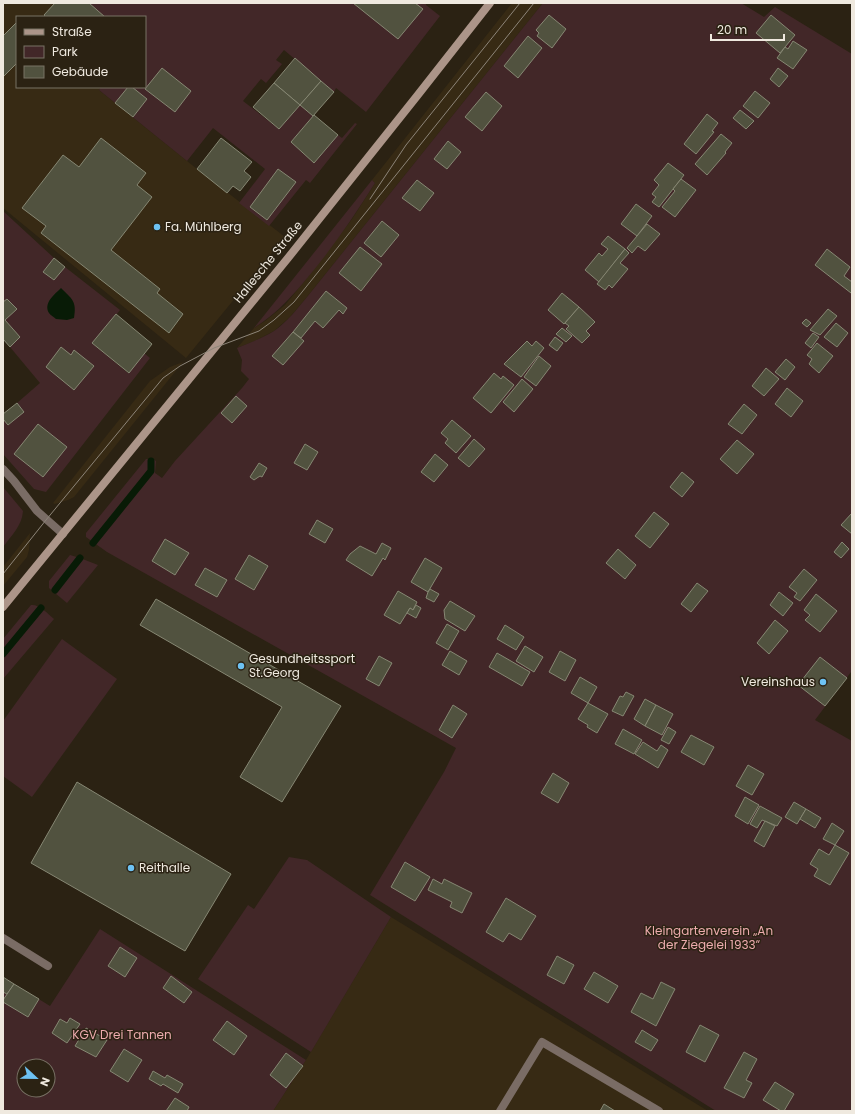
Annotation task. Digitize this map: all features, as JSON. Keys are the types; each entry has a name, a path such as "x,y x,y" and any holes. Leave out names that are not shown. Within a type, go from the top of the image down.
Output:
{"street":[{"name":"Hallesche Straße","path":"3,607 288,258 490,3"},
{"path":"3,469 37,511 63,534"},
{"path":"3,938 48,966"},
{"path":"500,1111 542,1042 659,1111"}],"shaded area":[{"path":"3,3 89,3 104,16 16,16 16,88 100,88 99,90 197,169 285,237 186,358 3,208"},
{"path":"512,3 543,3 290,317 274,331 237,348 254,328 285,305 303,283 352,219 375,183 372,180"},
{"path":"61,288 73,301 75,308 74,318 67,320 56,319 49,313 49,302"},
{"path":"183,362 74,497 55,504 53,503 150,381 170,367"},
{"path":"30,533 27,557 3,586 3,567"},
{"path":"391,917 708,1111 273,1111 306,1060"}],"green space":[{"path":"89,3 426,3 426,5 440,16 366,112 336,88 334,92 284,50 276,60 282,64 266,83 261,79 243,101 279,129 300,105 313,116 291,142 314,163 338,135 342,138 355,123 357,124 310,183 306,180 269,226 239,203 265,169 213,128 187,161 99,90 100,88 146,88 146,16 104,16"},
{"name":"Kleingartenverein „An der Ziegelei 1933“","path":"543,3 741,3 764,17 775,7 852,54 852,673 851,672 815,720 852,741 852,1111 716,1111 370,895 444,772 456,748 107,552 86,537 86,533 146,459 153,459 156,461 155,473 162,478 175,461 242,388 249,379 241,371 242,360 237,348 274,331 296,311"},
{"path":"372,180 375,183 346,228 300,287 271,316 254,328"},
{"path":"3,211 54,258 43,272 54,280 65,267 120,310 93,344 128,373 144,353 150,358 46,492 34,489 3,454 3,419 8,425 23,411 17,403 40,383 10,347 20,337 5,320 17,309 7,299 3,302"},
{"path":"3,487 23,511 21,521 13,535 3,547"},
{"path":"70,555 98,565 67,603 49,588 49,581"},
{"path":"31,605 40,607 54,619 3,679 3,639"},
{"path":"62,639 117,679 32,797 3,776 3,721"},
{"path":"289,857 307,860 391,917 311,1052 198,979 248,905 254,909"},
{"name":"KGV Drei Tannen","path":"100,929 306,1060 273,1111 3,1111 3,977 50,1006"}],"building":[{"path":"55,3 89,3 104,16 45,16 44,15"},
{"path":"353,3 415,3 423,9 398,39"},
{"path":"549,15 566,29 552,48 537,36 539,33 536,30"},
{"path":"771,15 795,35 780,53 756,33"},
{"path":"16,23 16,64 3,77 3,36"},
{"path":"528,36 542,48 518,78 504,66"},
{"path":"793,41 807,50 793,69 777,58 785,47 788,49"},
{"path":"295,58 321,81 300,105 274,83"},
{"path":"162,68 191,91 175,112 145,89"},
{"path":"778,68 788,76 779,87 770,79"},
{"path":"321,81 334,92 313,116 300,105"},
{"path":"274,83 300,105 279,129 253,107"},
{"path":"127,88 133,88 147,99 133,117 115,103"},
{"path":"755,91 770,103 758,118 743,106"},
{"path":"486,92 502,106 482,131 465,117"},
{"path":"740,110 754,121 746,129 733,118"},
{"path":"707,114 718,123 712,131 714,132 696,154 684,144"},
{"path":"314,115 338,135 314,163 291,142"},
{"path":"721,134 732,143 725,152 726,153 707,175 695,164"},
{"path":"101,138 146,173 137,185 152,197 111,250 160,289 157,293 183,314 169,333 41,233 46,226 22,208 63,155 79,167"},
{"path":"221,138 252,162 244,171 251,177 240,191 233,186 227,193 197,169"},
{"path":"448,141 461,152 447,169 434,159"},
{"path":"668,163 684,175 659,207 652,202 656,197 652,194 659,185 654,180"},
{"path":"278,169 296,182 267,220 250,207"},
{"path":"681,179 696,190 675,217 662,207 675,191 673,189"},
{"path":"417,180 434,193 420,211 402,198"},
{"path":"636,204 652,216 637,236 621,224"},
{"path":"382,221 399,235 381,257 364,243"},
{"path":"647,224 660,234 645,251 638,246 632,253 627,248"},
{"path":"608,236 625,249 599,282 585,270 599,253 602,256 608,249 601,244"},
{"path":"360,247 382,264 361,291 339,273"},
{"path":"625,249 629,253 620,263 628,269 612,288 609,285 605,290 597,284"},
{"path":"827,249 850,267 844,276 852,282 851,293 815,265"},
{"path":"54,258 65,267 54,280 43,272"},
{"path":"326,291 347,308 343,314 339,310 323,328 315,321 301,338 293,332"},
{"path":"562,293 579,307 564,324 548,310"},
{"path":"7,299 17,309 5,320 20,337 10,347 3,339 3,302"},
{"path":"579,307 595,322 586,331 590,335 582,343 566,329 569,326 565,323"},
{"path":"828,309 837,316 820,335 810,330"},
{"path":"116,314 152,344 129,373 92,343"},
{"path":"806,319 811,323 807,327 802,323"},
{"path":"836,323 848,333 837,347 824,337"},
{"path":"562,328 572,336 566,342 556,334"},
{"path":"293,332 304,341 283,365 272,356"},
{"path":"813,333 819,337 811,348 805,343"},
{"path":"555,337 563,343 557,351 549,345"},
{"path":"527,341 532,346 536,341 544,348 521,377 504,364"},
{"path":"817,343 833,356 819,373 809,364 812,359 807,355"},
{"path":"61,347 71,355 74,350 94,366 74,390 46,367"},
{"path":"539,356 551,366 536,386 524,377"},
{"path":"786,359 795,367 785,380 775,372"},
{"path":"766,368 779,379 764,396 752,386"},
{"path":"494,373 501,379 503,376 514,385 491,413 473,398"},
{"path":"522,379 533,389 514,412 503,402"},
{"path":"787,388 803,401 791,417 775,404"},
{"path":"236,396 247,406 232,423 221,413"},
{"path":"17,403 24,412 8,425 3,419 3,414"},
{"path":"744,404 757,415 742,434 728,424"},
{"path":"452,420 471,436 456,453 445,443 448,439 441,433"},
{"path":"38,424 67,447 43,477 14,454"},
{"path":"474,439 485,449 469,467 458,458"},
{"path":"737,440 754,454 737,474 720,459"},
{"path":"305,444 318,452 307,470 294,463"},
{"path":"435,454 448,465 434,482 421,472"},
{"path":"259,463 267,468 262,477 260,476 254,480 250,477"},
{"path":"682,472 694,482 682,497 670,487"},
{"path":"654,512 669,524 650,548 635,536"},
{"path":"852,513 852,534 841,525"},
{"path":"317,520 333,529 325,543 309,534"},
{"path":"165,539 189,553 175,575 152,561"},
{"path":"842,542 849,549 841,558 834,552"},
{"path":"382,543 391,548 385,560 383,558 372,576 346,560 350,554 360,546 376,554"},
{"path":"618,549 636,565 625,579 606,563"},
{"path":"249,555 268,566 254,590 235,579"},
{"path":"425,558 442,568 428,592 411,582"},
{"path":"205,568 227,580 217,597 195,585"},
{"path":"804,569 817,580 800,601 794,597 797,593 789,587"},
{"path":"697,583 708,591 691,612 681,604"},
{"path":"430,589 439,594 434,602 426,598"},
{"path":"398,591 417,602 413,610 410,608 400,624 384,615"},
{"path":"779,592 793,603 783,616 770,605"},
{"path":"816,594 837,611 820,632 805,620 810,615 804,610"},
{"name":"Gesundheitssport St.Georg","path":"156,599 341,706 282,802 240,777 282,707 140,625"},
{"path":"450,601 475,616 465,631 445,619 444,610"},
{"path":"416,605 421,608 416,618 407,613 410,608 413,610"},
{"path":"775,620 788,631 769,654 757,643"},
{"path":"447,624 459,631 448,650 436,643"},
{"path":"505,625 524,637 516,650 497,639"},
{"path":"525,646 543,657 534,672 516,661"},
{"path":"450,651 467,661 459,675 442,665"},
{"path":"560,651 576,660 565,681 549,672"},
{"path":"497,653 530,672 522,686 489,667"},
{"path":"379,656 392,663 379,686 366,679"},
{"name":"Vereinshaus","path":"820,657 847,678 825,706 798,685"},
{"path":"580,677 597,687 588,703 571,693"},
{"path":"626,692 634,696 623,716 612,711 620,696 623,697"},
{"path":"645,699 656,705 645,726 634,719"},
{"path":"588,703 608,714 597,733 578,719"},
{"path":"453,705 467,714 452,738 439,730"},
{"path":"656,705 673,714 662,735 645,726"},
{"path":"668,727 676,732 669,744 661,740"},
{"path":"623,729 642,740 634,754 615,744"},
{"path":"691,735 714,747 704,765 681,752"},
{"path":"643,742 657,751 661,745 668,750 658,768 635,754"},
{"path":"748,765 764,774 752,795 736,786"},
{"path":"553,773 569,783 558,803 541,793"},
{"name":"Reithalle","path":"77,782 231,874 185,951 31,863"},
{"path":"745,797 759,805 748,824 735,816"},
{"path":"794,802 806,809 797,824 785,817"},
{"path":"760,806 782,818 777,826 762,820 757,828 750,824"},
{"path":"806,809 821,818 815,828 800,819"},
{"path":"765,821 775,826 764,847 754,841"},
{"path":"832,823 844,831 835,845 823,839"},
{"path":"835,845 849,853 830,885 814,876 818,869 810,864 819,849 829,855"},
{"path":"405,862 430,877 415,901 391,887"},
{"path":"433,879 442,884 444,879 472,893 462,913 450,907 452,902 428,890"},
{"path":"506,898 536,916 521,940 509,933 503,942 486,932"},
{"path":"120,947 137,958 125,977 108,966"},
{"path":"557,956 574,965 564,984 547,975"},
{"path":"594,972 618,986 608,1003 584,989"},
{"path":"171,976 192,992 184,1003 163,988"},
{"path":"3,977 14,984 7,994 3,992"},
{"path":"661,982 675,989 656,1026 631,1012 641,993 653,999"},
{"path":"14,984 39,999 28,1017 3,1002"},
{"path":"70,1018 80,1024 67,1043 52,1033 60,1019 67,1023"},
{"path":"227,1021 247,1036 234,1055 213,1040"},
{"path":"700,1025 719,1035 705,1062 686,1052"},
{"path":"86,1028 107,1040 96,1057 75,1046"},
{"path":"642,1030 658,1040 651,1051 635,1042"},
{"path":"124,1049 142,1060 128,1082 110,1071"},
{"path":"744,1052 757,1059 746,1080 752,1083 744,1098 724,1088"},
{"path":"286,1053 303,1066 286,1088 270,1075"},
{"path":"153,1071 165,1078 167,1075 183,1084 178,1093 163,1084 161,1086 149,1079"},
{"path":"775,1082 794,1094 784,1111 781,1111 763,1100"},
{"path":"175,1098 189,1107 187,1111 166,1111"},
{"path":"604,1104 615,1111 600,1111"}],"waterway":[{"path":"93,543 151,471 151,461"},
{"path":"55,590 80,558"},
{"path":"3,654 41,608"}],"tram line":[{"path":"370,199 406,145 520,3"},
{"path":"3,574 163,378 180,366 214,348 259,331 294,302 534,3"}],"place":[{"name":"Fa. Mühlberg","path":"157,227"},
{"name":"Gesundheitssport St.Georg","path":"241,666"},
{"name":"Vereinshaus","path":"823,682"},
{"name":"Reithalle","path":"131,868"}]}
